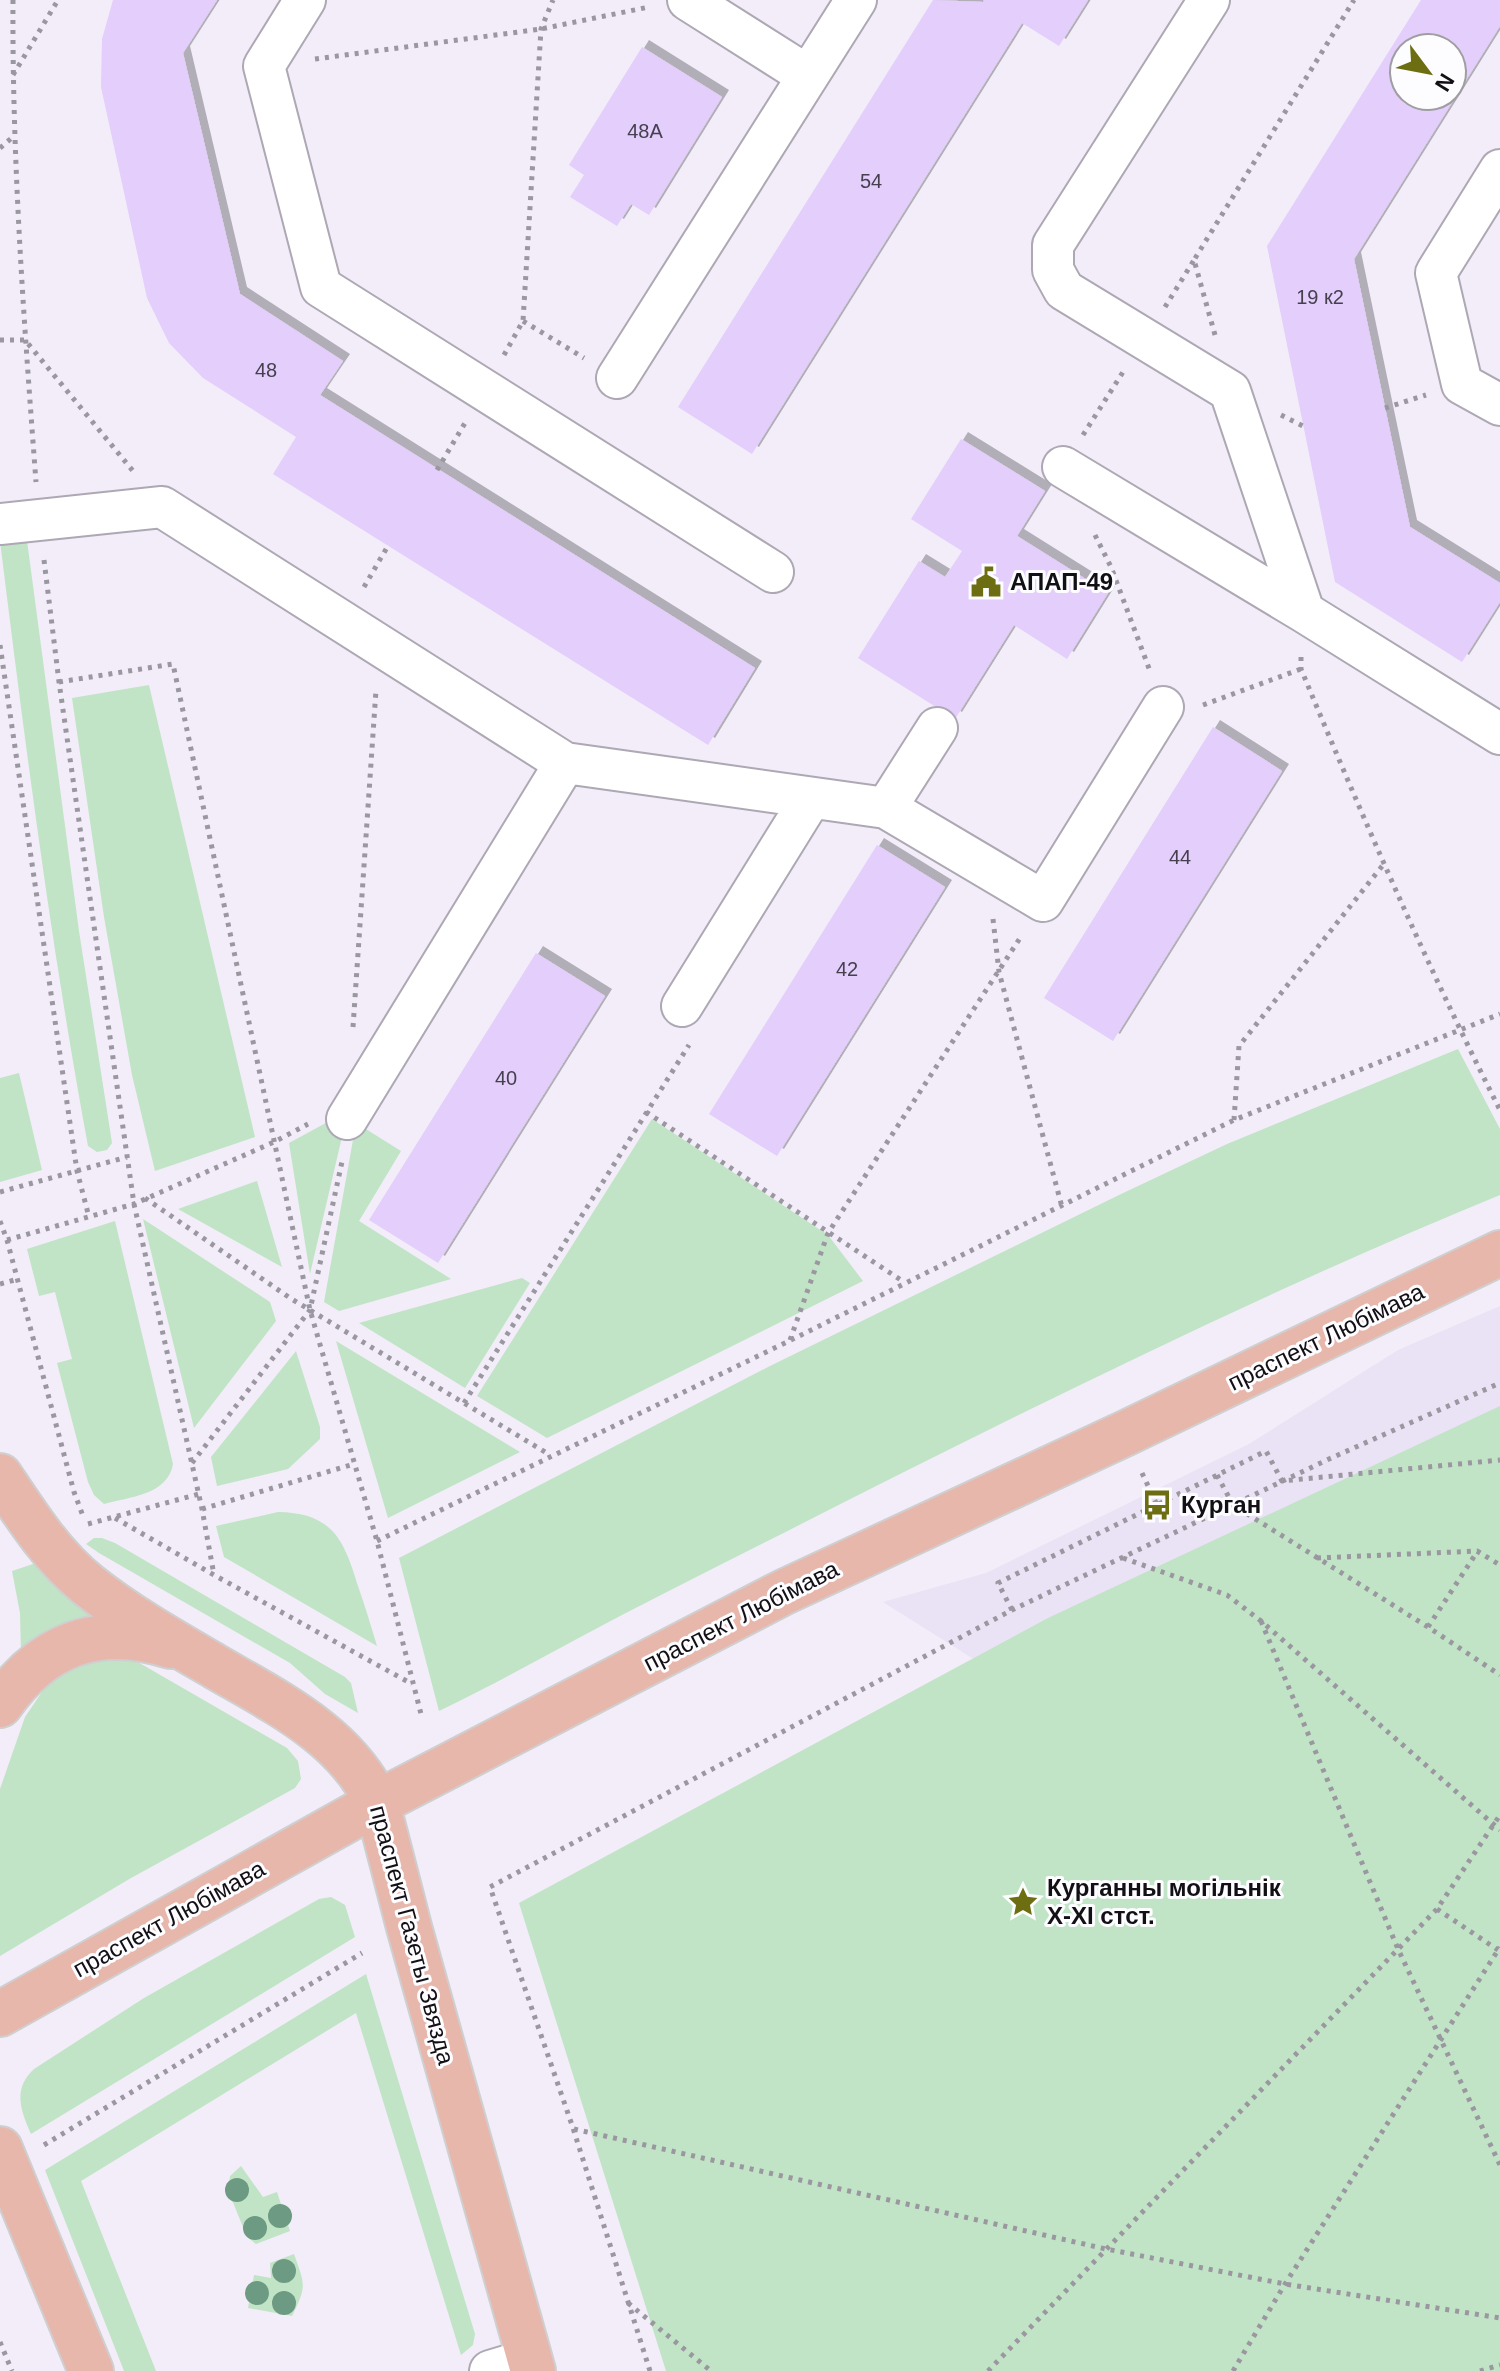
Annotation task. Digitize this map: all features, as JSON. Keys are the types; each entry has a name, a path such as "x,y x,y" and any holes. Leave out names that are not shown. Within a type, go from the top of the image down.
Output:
{"main road":[{"name":"праспект Любімава","path":"0,2014 377,1803 784,1592 1500,1253"},
{"name":"праспект Газеты Звязда","path":"0,1476 37,1531 72,1571 109,1600 292,1711 350,1761 366,1782 377,1803 518,2367"},
{"path":"0,1705 37,1664 63,1647 81,1641 143,1640 159,1642 196,1655"},
{"path":"17,2150 91,2371"}],"lane":[{"path":"305,0 264,66 321,287 773,572"},
{"path":"617,378 856,0"},
{"path":"1209,0 1053,245 1053,270 1064,290 1230,391 1304,612"},
{"path":"669,3 808,76"},
{"path":"1500,170 1436,273 1462,384 1500,405"},
{"path":"1063,467 1500,734"},
{"path":"0,524 162,507 565,763 886,808 1043,901 1163,707"},
{"path":"886,808 937,728"},
{"path":"347,1119 565,763"},
{"path":"682,1006 811,798"}],"path":[{"path":"13,0 15,135 25,340 39,520 59,682 134,1204 199,1494 214,1575"},
{"path":"13,76 58,0"},
{"path":"523,321 541,29 553,0"},
{"path":"1230,391 1194,260 1354,0"},
{"path":"264,66 541,29 669,3"},
{"path":"0,148 15,135"},
{"path":"0,340 25,340"},
{"path":"25,340 162,507"},
{"path":"344,623 389,544"},
{"path":"1304,612 1301,669 1383,865 1500,1110"},
{"path":"0,645 77,1171 89,1217"},
{"path":"352,1040 379,645"},
{"path":"59,682 173,664 310,1310 377,1541 421,1714"},
{"path":"1163,707 1177,715 1301,669"},
{"path":"1234,1120 1239,1046 1383,865"},
{"path":"986,867 999,972 1062,1207"},
{"path":"789,1341 828,1233 1043,901"},
{"path":"464,1403 701,1026 679,1011 682,1006"},
{"path":"377,1541 1234,1120 1500,1014"},
{"path":"7,1240 134,1204 274,1142 334,1111 351,1121 310,1310 191,1464"},
{"path":"646,1112 905,1283"},
{"path":"0,1192 127,1157"},
{"path":"145,1198 310,1310 551,1456"},
{"path":"0,1221 70,1479 87,1525 199,1494"},
{"path":"0,1284 18,1279"},
{"path":"650,2371 573,2128 490,1887 1012,1610 1282,1481 1500,1383"},
{"path":"1012,1610 998,1583 1266,1451 1282,1481"},
{"path":"1282,1481 1500,1461"},
{"path":"202,1509 354,1464"},
{"path":"1217,1475 1233,1505 1500,1675"},
{"path":"114,1518 412,1684"},
{"path":"1316,1558 1477,1551 1500,1565"},
{"path":"1428,1627 1477,1551"},
{"path":"1122,1557 1227,1595 1261,1621 1500,1830"},
{"path":"1261,1621 1398,1949 1500,2165"},
{"path":"988,2371 1437,1909 1500,1815"},
{"path":"1233,2371 1285,2284 1499,1949 1437,1909"},
{"path":"17,2150 362,1953"},
{"path":"573,2128 1106,2249 1285,2284 1500,2318"},
{"path":"628,2302 711,2371"},
{"path":"0,2342 3,2359 12,2371"},
{"path":"1480,2371 1500,2365"}],"shaded area":[{"path":"1500,1306 1500,1991 883,1602 986,1573 1249,1444 1398,1350"}],"green space":[{"path":"26,533 79,931 112,1143 107,1150 97,1152 88,1146 62,996 0,541"},
{"path":"149,685 255,1137 155,1171 132,1075 104,917 72,698"},
{"path":"1458,1049 1500,1129 1500,1195 1286,1288 1075,1387 659,1596 439,1711 399,1558 770,1366 1119,1195 1227,1144"},
{"path":"19,1073 42,1170 0,1182 0,1078"},
{"path":"335,1118 345,1124 310,1274 289,1143"},
{"path":"652,1119 828,1235 863,1281 547,1438 477,1396"},
{"path":"361,1126 401,1151 359,1221 451,1279 339,1311 324,1302 353,1140"},
{"path":"257,1181 282,1267 178,1209"},
{"path":"143,1219 270,1302 276,1321 194,1428"},
{"path":"115,1221 173,1464 170,1474 156,1488 104,1504 94,1495 88,1482 57,1363 72,1359 55,1292 39,1296 27,1249"},
{"path":"522,1278 530,1283 465,1388 359,1323"},
{"path":"336,1341 520,1452 388,1518"},
{"path":"296,1351 320,1427 320,1439 288,1469 217,1486 211,1457"},
{"path":"1500,1406 1500,2371 666,2371 519,1903 1048,1618"},
{"path":"278,1512 312,1518 333,1532 347,1555 377,1646 224,1557 216,1526"},
{"path":"94,1538 115,1543 345,1677 351,1683 358,1713 325,1694 290,1663 86,1544"},
{"path":"39,1562 100,1616 21,1653 20,1613 12,1571"},
{"path":"125,1657 287,1748 298,1761 301,1779 295,1788 131,1878 0,1956 0,1789 25,1717 46,1686 75,1663"},
{"path":"331,1897 345,1905 355,1937 31,2134 20,2100 23,2084 34,2069 144,1998 319,1899"},
{"path":"366,1974 475,2334 473,2345 461,2355 356,2013 81,2181 156,2371 124,2371 45,2170"},
{"path":"241,2166 263,2197 277,2192 290,2231 256,2244 247,2237 228,2190 230,2176"},
{"path":"294,2254 303,2285 292,2316 248,2308 254,2275 271,2278 270,2263"}],"building":[{"path":"113,0 217,0 183,53 240,294 343,361 320,395 755,668 708,745 273,474 296,437 203,378 169,343 147,298 101,87 102,39"},
{"path":"933,0 1088,0 1059,46 1022,23 752,454 678,407"},
{"path":"1421,0 1500,0 1500,26 1468,77 1468,32 1401,32"},
{"path":"642,47 722,97 649,215 631,204 617,226 570,197 584,175 569,165"},
{"path":"1388,53 1388,112 1446,112 1354,259 1410,527 1500,583 1500,602 1462,662 1335,582 1267,246"},
{"path":"961,439 1045,491 1017,536 1108,593 1067,659 1014,625 955,719 858,658 919,561 945,577 962,551 911,519"},
{"path":"1213,727 1282,771 1113,1041 1044,998"},
{"path":"877,845 945,887 777,1156 709,1114"},
{"path":"536,953 605,996 438,1263 369,1220"}],"place":[{"name":"АПАП-49","path":"986,582"},
{"name":"Курган","path":"1157,1505"},
{"name":"Курганны могільнік Х-ХI стст.","path":"1023,1902"}]}
